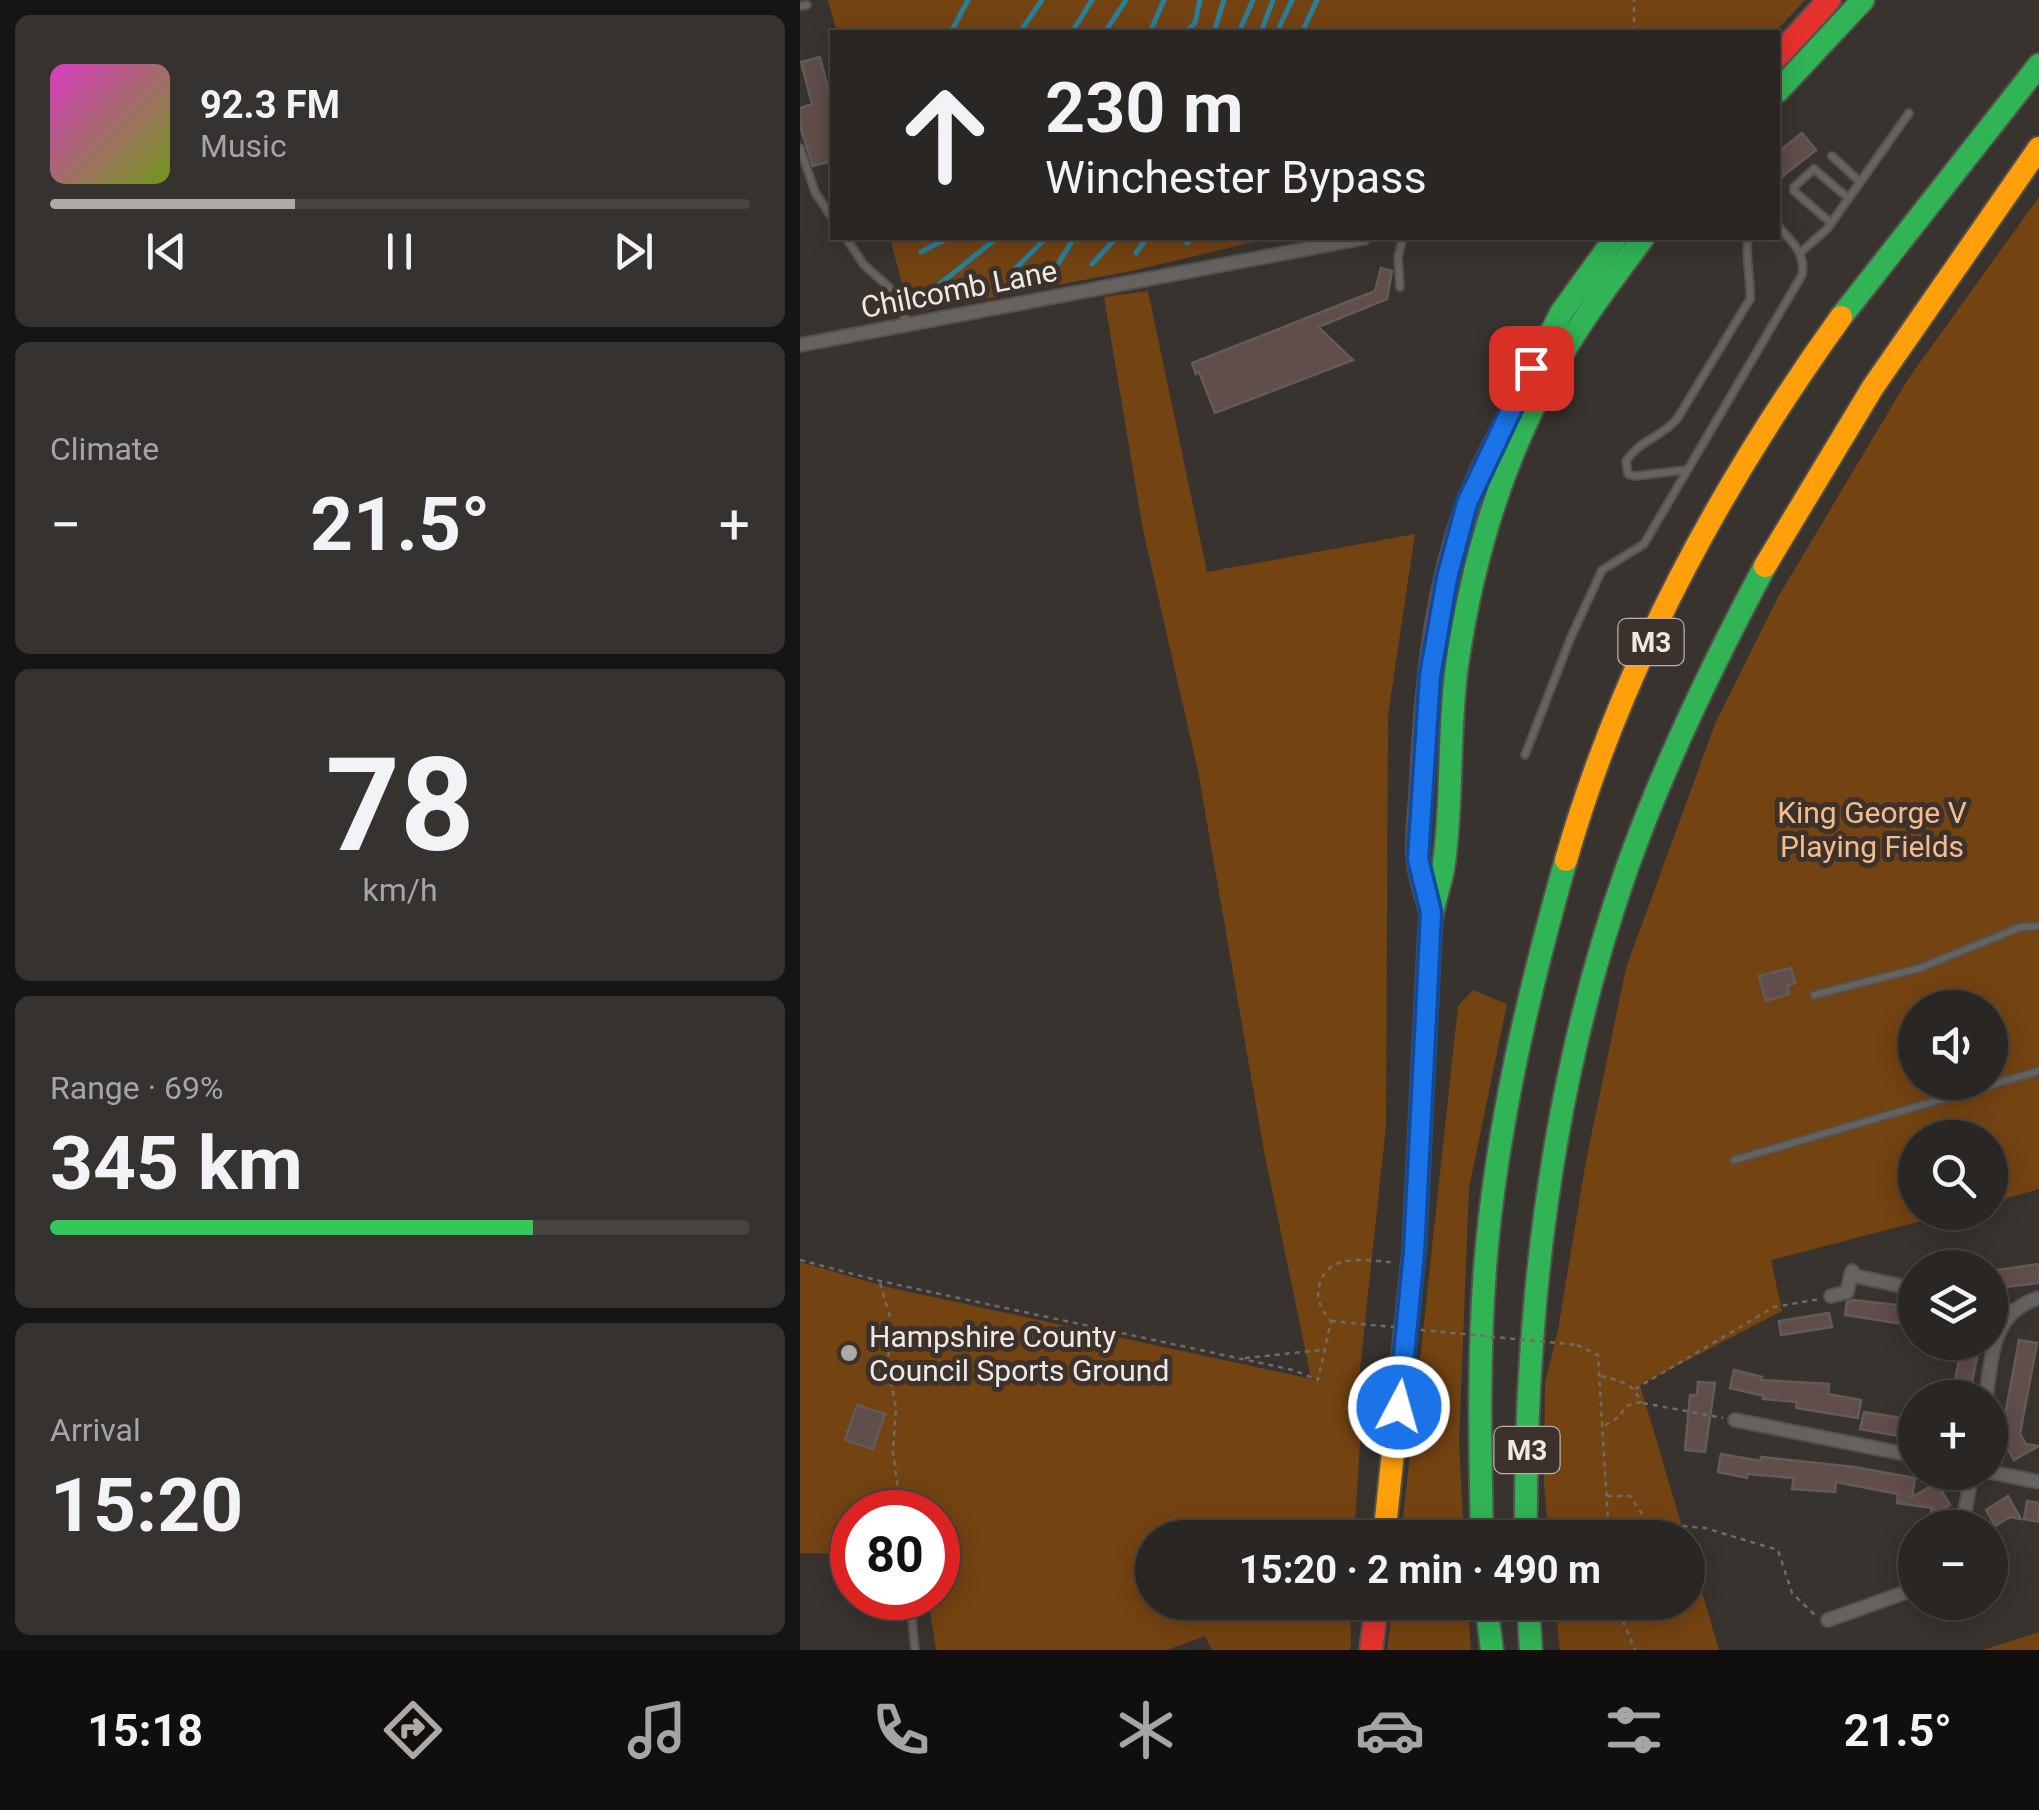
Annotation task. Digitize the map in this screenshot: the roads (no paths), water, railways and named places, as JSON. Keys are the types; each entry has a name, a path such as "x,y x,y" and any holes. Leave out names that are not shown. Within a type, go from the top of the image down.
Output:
{"highway":[{"path":"1780,54 1830,0"},
{"path":"1780,89 1862,0"},
{"name":"M3","path":"1482,1520 1478,1359 1489,1210 1526,1002 1581,813 1633,680 1684,572 1749,454 1818,350 1900,238 2039,64"},
{"name":"M3","path":"1526,1520 1528,1364 1542,1220 1562,1106 1589,995 1619,896 1654,802 1716,658 1820,472 1894,353 2039,148"},
{"path":"1386,1520 1414,1252 1431,912 1444,864 1450,732 1469,595 1504,476 1551,373 1586,315 1642,240"},
{"path":"1431,912 1418,859 1424,731 1440,608 1453,548 1467,503 1531,368 1560,313 1607,242"},
{"path":"1371,1650 1375,1620"},
{"path":"1488,1620 1492,1650"},
{"path":"1529,1620 1531,1650"}],"street":[{"name":"Chilcomb Lane","path":"800,345 1353,240"},
{"path":"1831,1296 1847,1292 1852,1272 1898,1284"},
{"path":"1989,1380 1997,1337 2010,1310 2039,1298"},
{"path":"1735,1420 1898,1453"},
{"path":"2008,1476 2039,1482"},
{"path":"1828,1620 1898,1595"}],"lane":[{"path":"1801,252 1831,223 1909,114"},
{"path":"800,148 815,192 830,215"},
{"path":"1832,156 1860,182"},
{"path":"1831,223 1794,191 1794,186 1814,168 1848,198"},
{"path":"1525,755 1570,637 1602,570 1644,544 1802,275 1801,252 1780,228"},
{"path":"847,240 864,264 891,288 908,324"},
{"path":"1400,288 1398,256 1402,240"},
{"path":"1688,470 1635,476 1626,469 1626,461 1638,442 1661,436 1676,418 1750,299 1748,240"},
{"path":"1814,995 1920,968 2021,928 2039,926"},
{"path":"1734,1160 2039,1071"},
{"path":"912,1620 915,1650"}],"waterway":[{"path":"952,30 968,0"},
{"path":"1021,30 1042,0"},
{"path":"1073,30 1092,0"},
{"path":"1106,30 1126,0"},
{"path":"1151,30 1164,0"},
{"path":"1188,30 1195,23 1200,0"},
{"path":"1215,30 1224,0"},
{"path":"1240,30 1253,0"},
{"path":"1262,30 1273,0"},
{"path":"1278,30 1292,0"},
{"path":"1303,30 1317,0"},
{"path":"921,252 944,240"},
{"path":"937,286 994,240"},
{"path":"1012,272 1044,240"},
{"path":"1055,269 1073,240"},
{"path":"1092,264 1114,240"},
{"path":"1136,253 1146,240"},
{"path":"1187,243 1190,240"}],"place":[{"name":"Hampshire County Council Sports Ground","path":"849,1353"}],"park label":[{"name":"King George V Playing Fields","path":"1872,829"}]}
